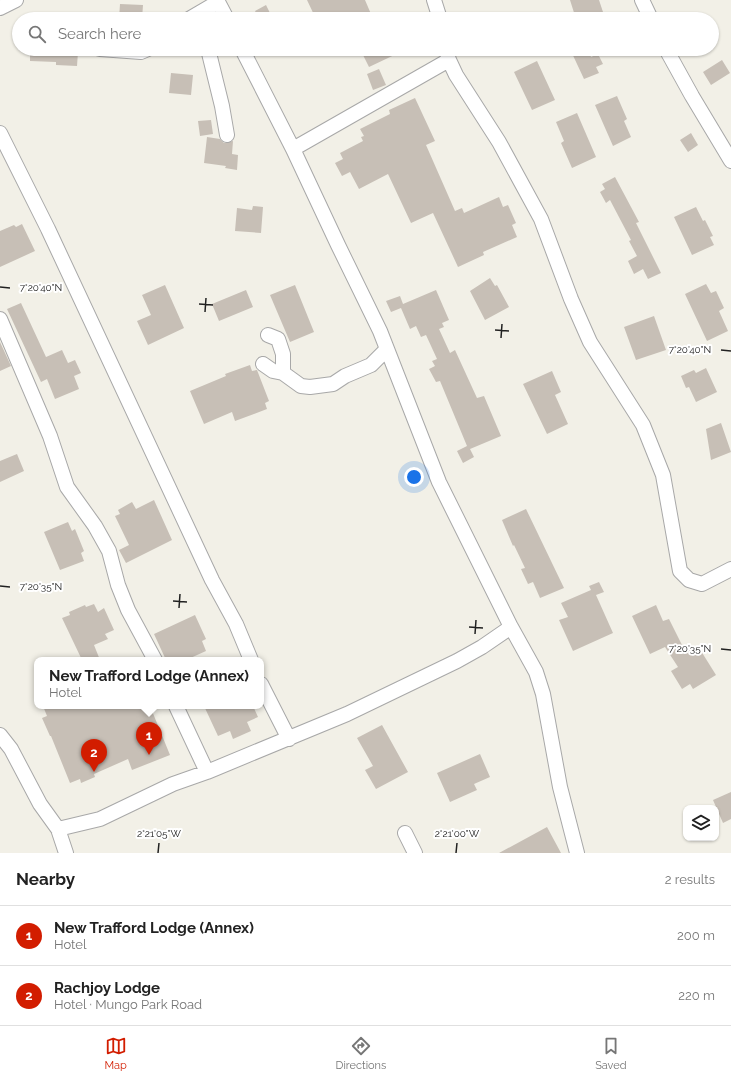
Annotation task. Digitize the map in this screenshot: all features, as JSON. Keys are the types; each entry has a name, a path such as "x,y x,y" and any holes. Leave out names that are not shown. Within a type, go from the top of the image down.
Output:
{"street":[{"path":"0,8 16,0"},
{"path":"434,0 438,12"},
{"path":"642,0 648,12"},
{"path":"200,12 218,1"},
{"path":"208,12 218,1"},
{"path":"218,1 224,12"},
{"path":"210,56 222,106 227,135"},
{"path":"246,56 293,148 380,331 439,482 511,627 536,672 543,694 560,787 578,853"},
{"path":"293,148 444,56"},
{"path":"448,56 465,91 499,142 541,219 571,299 590,342 643,425 663,475 680,571 688,580 702,584 731,569"},
{"path":"670,56 731,161"},
{"path":"0,133 57,248 212,580 236,624 250,657"},
{"path":"0,319 50,436 67,487 95,526 109,551 118,585 128,610 153,657"},
{"path":"268,336 278,339 283,354 283,373"},
{"path":"263,364 273,371 283,373 301,386 310,387 333,384 345,376 371,365 387,349"},
{"path":"58,829 100,819 173,784 207,772 347,714 457,661 482,647 511,627"},
{"path":"264,690 289,739"},
{"path":"177,709 207,772"},
{"path":"0,735 11,749 40,804 58,829 66,853"},
{"path":"405,834 415,853"}],"building":[{"path":"307,0 365,0 370,12 313,12"},
{"path":"570,0 599,0 603,12 574,12"},
{"path":"120,4 143,5 142,12 119,12"},
{"path":"266,5 270,12 256,12"},
{"path":"30,56 78,56 77,66 56,65 56,62 30,61"},
{"path":"364,56 392,56 369,67"},
{"path":"573,56 599,56 603,64 596,67 599,73 584,79"},
{"path":"722,60 730,73 711,85 703,72"},
{"path":"537,61 555,100 532,110 514,72"},
{"path":"379,69 386,85 373,90 367,74"},
{"path":"171,73 193,75 191,95 169,93"},
{"path":"617,96 627,119 624,121 631,137 613,146 595,105"},
{"path":"415,98 435,141 426,145 455,211 462,208 464,213 499,197 503,207 508,205 516,223 512,225 517,237 483,252 484,255 458,267 433,213 411,223 388,174 359,189 350,172 342,176 335,163 343,159 340,153 363,141 361,137 364,136 360,129 390,114 389,110"},
{"path":"577,113 596,157 572,168 561,143 564,141 556,122"},
{"path":"211,120 213,134 200,136 198,121"},
{"path":"691,133 698,145 688,152 680,140"},
{"path":"207,137 220,139 224,143 233,141 232,154 238,155 237,170 225,168 226,166 204,163"},
{"path":"615,177 639,222 636,223 661,273 648,279 643,269 634,274 628,261 637,256 629,241 631,240 610,200 606,203 600,192 605,189 602,184"},
{"path":"253,206 263,207 261,233 235,231 237,208 252,210"},
{"path":"696,207 713,236 710,237 714,245 692,255 674,217"},
{"path":"22,224 35,251 0,267 0,231 14,225 16,227"},
{"path":"490,278 495,286 497,285 509,307 485,320 470,291"},
{"path":"706,284 711,293 716,291 724,308 719,311 728,331 707,341 685,294"},
{"path":"165,285 184,328 148,345 137,321 151,315 142,295"},
{"path":"295,285 314,332 290,342 270,295"},
{"path":"246,290 253,307 219,321 212,304"},
{"path":"436,290 449,320 442,323 444,327 439,329 450,353 455,350 477,398 484,396 501,436 470,449 474,457 463,463 457,451 467,446 440,381 436,382 429,369 435,366 432,361 437,359 426,335 421,337 416,326 410,329 401,308 391,312 386,301 400,296 403,304"},
{"path":"21,303 46,357 62,350 68,363 75,360 81,373 74,376 79,389 55,399 47,379 41,382 7,309"},
{"path":"654,316 666,350 636,360 624,327"},
{"path":"0,342 11,366 0,371"},
{"path":"250,365 252,371 257,370 269,401 265,403 267,409 235,421 232,412 204,424 190,391 226,376 225,374"},
{"path":"706,368 717,392 696,402 689,387 686,388 681,376 694,370 696,373"},
{"path":"552,371 561,392 555,395 568,424 547,434 523,384"},
{"path":"721,423 731,452 711,460 706,429"},
{"path":"17,454 24,471 0,482 0,461"},
{"path":"154,500 172,540 126,563 119,550 129,545 115,516 120,514 118,510 132,502 136,509"},
{"path":"526,509 564,588 540,598 533,582 528,584 521,569 525,568 514,545 513,546 502,520"},
{"path":"68,522 72,531 75,529 84,551 81,553 84,561 60,570 44,532"},
{"path":"599,582 604,592 596,595 613,633 573,651 559,620 568,617 561,603 591,590 589,586"},
{"path":"94,604 98,612 104,608 114,630 105,634 108,639 94,645 99,657 81,657 62,618 70,615 69,612 85,605 86,607"},
{"path":"656,605 663,621 669,619 684,649 690,645 696,654 701,651 716,675 693,689 690,684 682,689 671,671 678,667 665,647 650,654 632,616"},
{"path":"195,615 206,639 202,641 206,651 193,657 165,657 154,634"},
{"path":"44,709 151,709 170,755 132,770 128,759 94,774 95,777 81,783 80,779 70,783 42,718 47,716"},
{"path":"205,709 254,709 258,717 247,722 251,731 233,739 230,731 218,736"},
{"path":"382,725 408,772 376,789 365,770 373,766 357,738"},
{"path":"480,754 490,777 474,784 477,790 450,802 437,773"},
{"path":"731,792 731,819 723,823 719,814 719,805 715,805 713,800"},
{"path":"547,827 561,853 499,853"}],"place":[{"name":"New Trafford Lodge (Annex)","path":"149,755"},
{"name":"Rachjoy Lodge","path":"94,772"}]}
